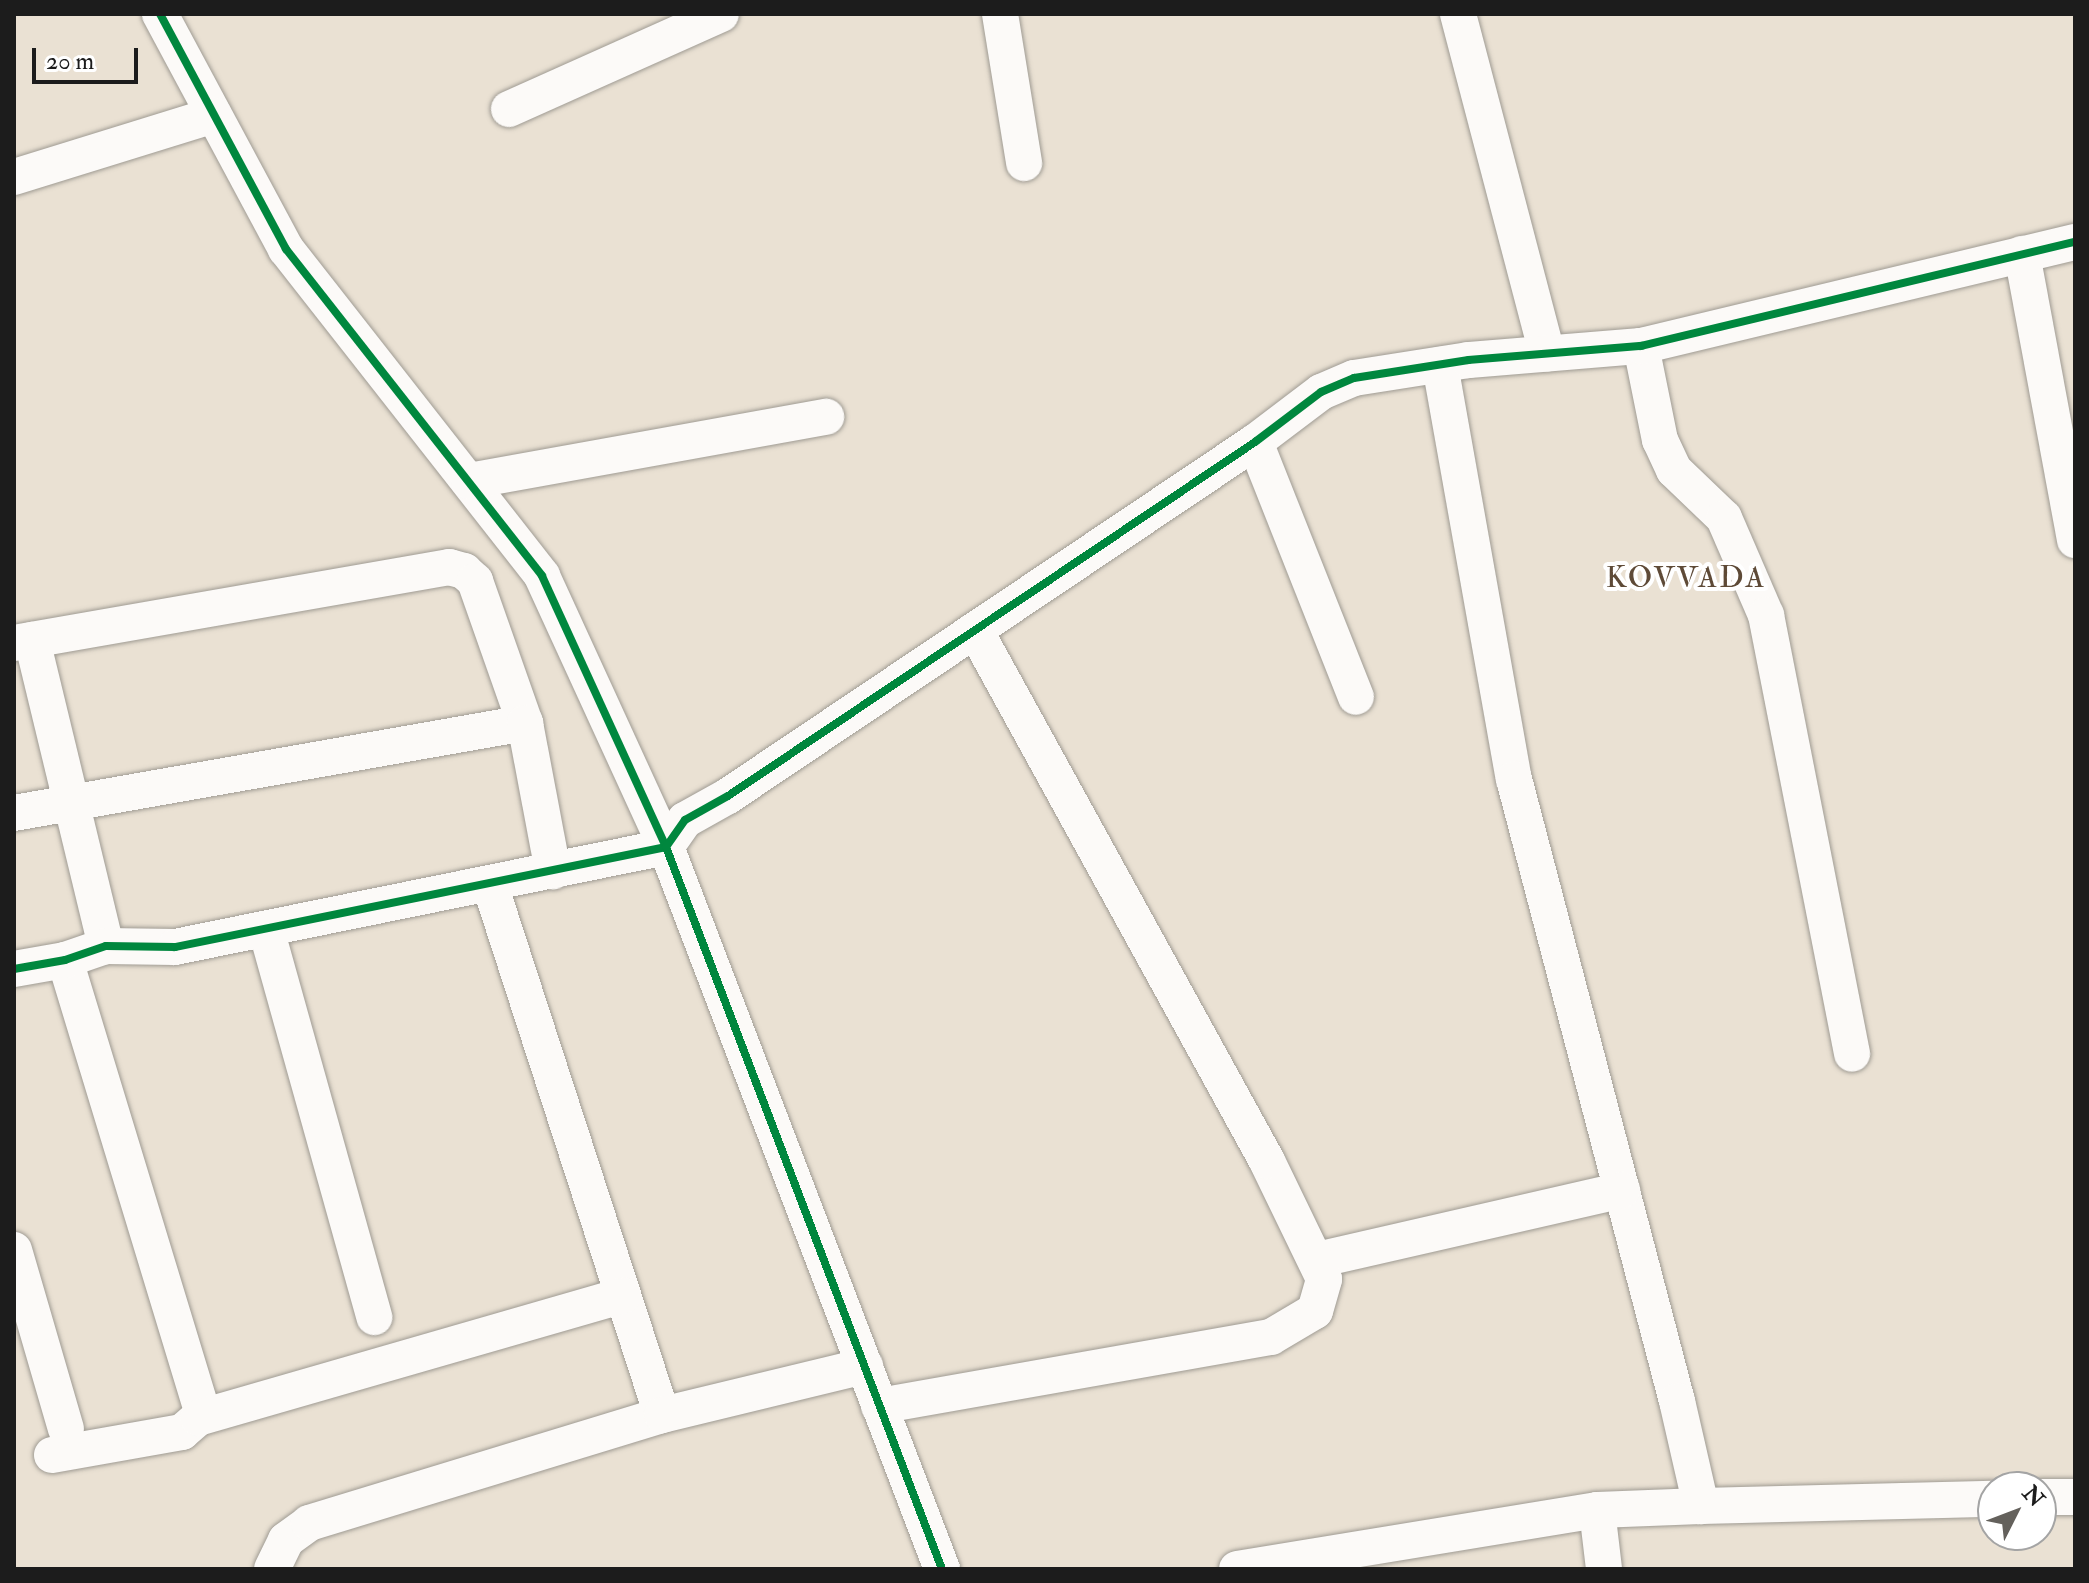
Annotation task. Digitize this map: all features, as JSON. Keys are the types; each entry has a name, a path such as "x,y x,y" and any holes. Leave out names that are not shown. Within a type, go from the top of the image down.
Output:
{"street":[{"path":"160,14 286,249 542,576 666,847 942,1569"},
{"path":"509,109 721,14"},
{"path":"1000,14 1024,163"},
{"path":"1458,14 1547,354"},
{"path":"14,177 214,115"},
{"path":"14,969 65,960 106,946 175,947 666,847 685,820 728,796 1255,442 1321,392 1354,378 1440,365 1641,346 2075,242"},
{"path":"2022,254 2075,540"},
{"path":"1641,346 1660,440 1674,470 1724,518 1766,615 1852,1054"},
{"path":"1440,365 1514,779 1701,1506"},
{"path":"469,481 826,417"},
{"path":"1255,442 1356,697"},
{"path":"106,946 70,804 23,642 449,567 464,571 475,581 525,723 553,871"},
{"path":"879,1406 1271,1337 1315,1311 1324,1279 1267,1161 975,630"},
{"path":"14,813 525,723"},
{"path":"490,885 662,1415"},
{"path":"266,929 374,1317"},
{"path":"65,960 199,1402"},
{"path":"1317,1260 1622,1190"},
{"path":"14,1250 59,1442 182,1432 198,1418 623,1295"},
{"path":"272,1569 286,1540 309,1523 662,1415 865,1366"},
{"path":"1237,1569 1597,1510 1977,1499"},
{"path":"1597,1510 1604,1569"}],"cycle path":[{"path":"160,14 286,249 542,576 666,847 942,1569"},
{"path":"14,969 65,960 106,946 175,947 666,847 685,820 728,796 1255,442 1321,392 1354,378 1469,360 1641,346 2075,242"}],"district":[{"name":"KOVVADA","path":"1686,578"}]}
